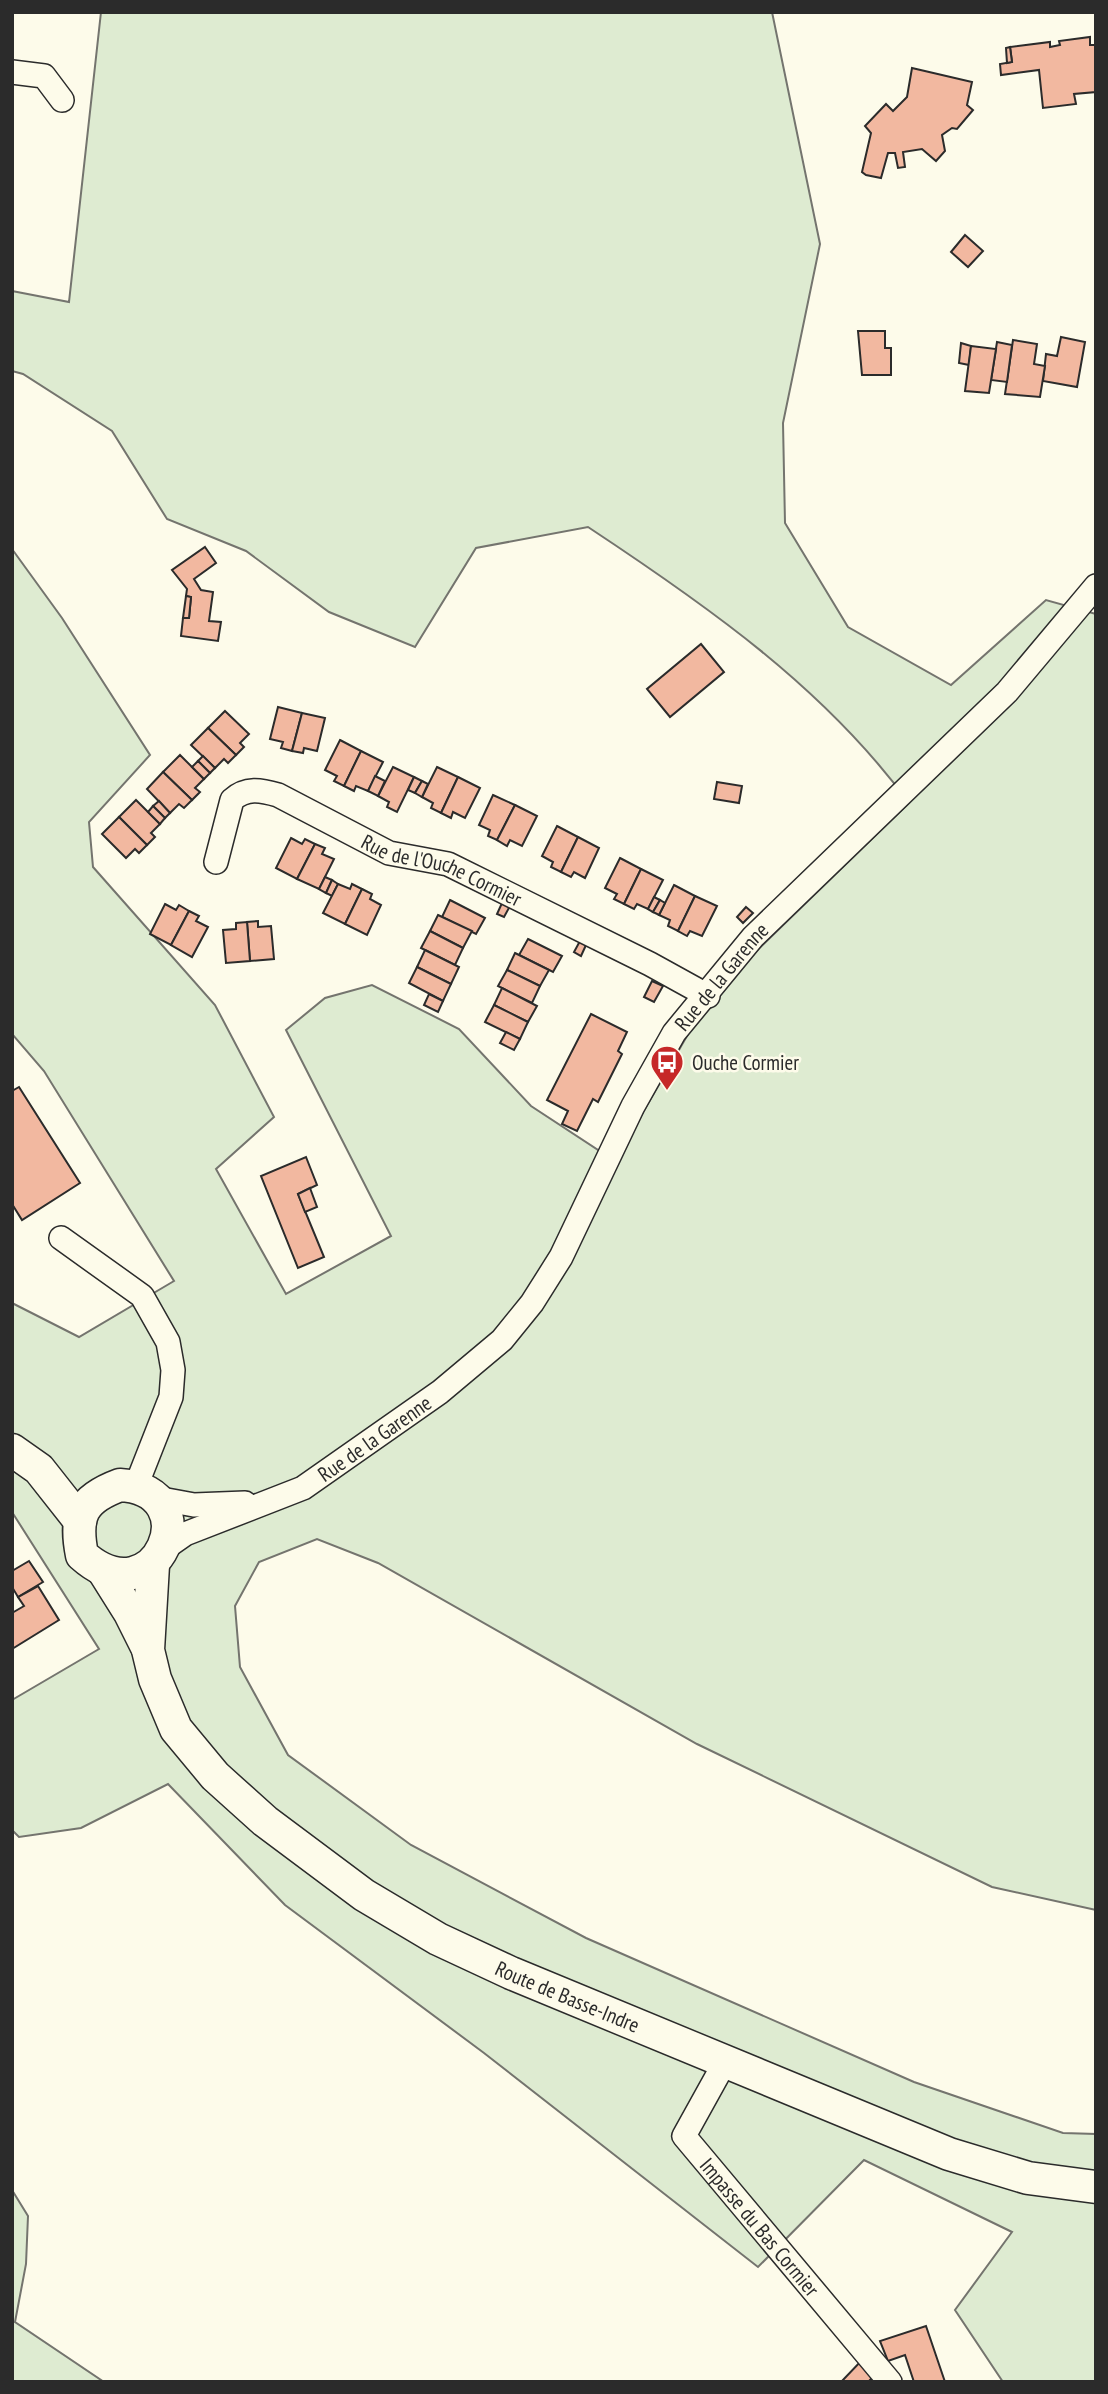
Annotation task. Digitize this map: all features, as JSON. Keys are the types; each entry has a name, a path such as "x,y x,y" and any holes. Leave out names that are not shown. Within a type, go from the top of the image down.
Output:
{"main road":[{"path":"12,1450 39,1469 80,1521"},
{"path":"39,1469 134,1491 168,1521 159,1556 135,1573 103,1570 82,1555 80,1521 86,1504 100,1492 134,1491"},
{"name":"Route de Basse-Indre","path":"148,1650 159,1556"},
{"name":"Route de Basse-Indre","path":"103,1570 131,1613 148,1650 155,1679 176,1729 215,1776 265,1821 363,1895 438,1939 499,1967 949,2154 1028,2178 1096,2187"}],"street":[{"path":"12,72 44,76 62,100"},
{"name":"Rue de la Garenne","path":"159,1556 186,1534 303,1488 440,1392 502,1340 532,1303 561,1257 633,1106 674,1033 708,996 754,937 1007,692 1096,586"},
{"name":"Rue de l'Ouche Cormier","path":"216,862 232,800 238,795 258,789 278,795 389,853 448,864 650,964 708,996"},
{"path":"61,1238 142,1296 168,1342 173,1370 171,1396 134,1491"},
{"name":"Rue de la Garenne","path":"134,1491 194,1505 269,1501"},
{"name":"Impasse du Bas Cormier","path":"725,2062 684,2136 890,2382"}],"green space":[{"path":"101,12 772,12 820,244 783,423 785,523 848,627 951,685 1046,600 1096,614 1096,1910 992,1887 697,1744 378,1563 317,1539 259,1562 235,1606 240,1667 288,1755 411,1845 586,1938 914,2082 1063,2133 1096,2134 1096,2382 1003,2382 955,2310 1012,2232 864,2160 758,2267 484,2053 285,1905 168,1784 81,1828 19,1837 12,1830 12,1700 99,1649 12,1512 12,1303 79,1337 174,1281 44,1071 12,1034 12,549 62,618 150,755 89,822 93,867 215,1005 274,1117 216,1169 286,1294 391,1236 286,1030 325,998 372,985 459,1029 531,1106 615,1161 710,996 909,803 876,761 802,686 719,618 588,527 476,548 415,647 329,612 246,551 167,519 112,431 23,374 12,371 12,291 69,302"},
{"path":"12,2190 28,2216 26,2264 15,2322 104,2382 12,2382"}],"building":[{"path":"1090,37 1090,45 1096,45 1096,92 1074,94 1076,104 1043,108 1039,70 1001,75 1000,64 1012,62 1010,47 1050,42 1050,47 1060,45 1059,41"},
{"path":"1010,47 1012,62 1007,63 1006,48"},
{"path":"912,68 972,82 967,105 973,110 957,129 952,128 942,135 945,151 936,161 922,149 903,152 905,167 898,168 895,153 888,153 881,178 866,175 862,172 871,133 865,126 886,104 893,111 907,97"},
{"path":"965,235 983,251 968,267 951,252"},
{"path":"858,331 885,331 885,348 891,348 891,375 862,375"},
{"path":"1061,337 1085,342 1077,387 1043,381 1046,354 1057,356"},
{"path":"1013,340 1037,344 1034,364 1045,366 1040,397 1005,394"},
{"path":"997,342 1012,345 1007,382 991,380"},
{"path":"961,343 971,346 969,365 959,363"},
{"path":"971,346 996,349 989,393 965,391"},
{"path":"205,547 216,563 194,579 201,590 213,592 209,621 221,622 218,641 181,636 183,618 189,618 191,597 186,596 187,589 172,570"},
{"path":"186,596 191,597 189,618 183,618"},
{"path":"701,644 724,672 670,717 647,689"},
{"path":"278,707 302,713 292,751 281,748 283,742 270,739"},
{"path":"225,711 249,734 240,743 244,747 236,755 208,728"},
{"path":"302,713 325,718 317,751 304,748 303,753 292,751"},
{"path":"208,728 236,755 228,763 224,759 215,768 191,745"},
{"path":"340,740 361,751 344,786 334,781 337,776 325,770"},
{"path":"361,751 383,762 368,791 356,786 354,791 344,786"},
{"path":"180,755 204,779 195,788 200,792 192,800 163,772"},
{"path":"203,756 215,768 210,773 198,761"},
{"path":"198,761 210,773 204,779 192,767"},
{"path":"393,767 414,777 397,812 387,807 389,802 378,796"},
{"path":"437,767 458,777 441,813 431,808 433,803 422,797"},
{"path":"163,772 192,800 184,808 179,804 170,813 147,789"},
{"path":"375,776 385,781 378,796 368,791"},
{"path":"414,777 422,781 415,793 408,790"},
{"path":"458,777 480,788 465,818 453,812 451,818 441,813"},
{"path":"422,781 428,784 422,797 415,793"},
{"path":"717,782 742,786 739,803 714,799"},
{"path":"493,795 515,805 497,840 488,836 490,830 479,825"},
{"path":"136,800 160,824 151,833 155,837 147,845 119,817"},
{"path":"159,801 170,813 165,818 153,806"},
{"path":"515,805 537,816 522,846 510,840 507,846 497,840"},
{"path":"153,806 165,818 160,824 148,812"},
{"path":"119,817 147,845 139,853 135,849 126,858 102,834"},
{"path":"557,826 578,837 561,872 551,867 553,862 542,856"},
{"path":"578,837 599,848 585,878 574,872 571,877 561,872"},
{"path":"291,838 302,844 305,839 315,844 297,879 276,868"},
{"path":"315,844 325,848 322,854 334,859 319,889 297,879"},
{"path":"620,858 641,869 624,904 614,899 617,894 605,888"},
{"path":"641,869 663,880 648,909 637,904 634,909 624,904"},
{"path":"325,877 332,880 326,893 319,889"},
{"path":"332,880 338,884 332,896 326,893"},
{"path":"338,884 350,889 352,884 362,889 345,924 323,913"},
{"path":"674,885 695,896 678,931 668,926 670,920 659,915"},
{"path":"362,889 372,894 370,899 381,905 367,935 345,924"},
{"path":"695,896 717,906 702,936 690,931 687,936 678,931"},
{"path":"654,897 660,900 653,912 648,909"},
{"path":"450,900 485,918 476,934 442,917"},
{"path":"660,900 665,903 659,915 653,912"},
{"path":"502,903 510,906 504,917 497,914"},
{"path":"165,904 176,910 179,905 189,911 171,945 150,934"},
{"path":"746,907 753,913 743,923 737,917"},
{"path":"189,911 199,916 196,921 208,927 192,957 171,945"},
{"path":"438,915 472,931 463,948 430,931"},
{"path":"258,921 258,927 271,926 274,959 250,961 247,922"},
{"path":"247,922 250,961 226,963 223,930 236,929 236,923"},
{"path":"430,931 463,948 455,965 421,948"},
{"path":"528,939 562,956 553,972 519,955"},
{"path":"580,941 586,945 581,956 574,952"},
{"path":"425,950 459,967 451,984 417,967"},
{"path":"515,953 549,970 540,986 507,970"},
{"path":"417,967 451,984 443,1001 409,983"},
{"path":"507,970 540,986 532,1003 498,986"},
{"path":"652,981 663,986 654,1002 644,997"},
{"path":"502,988 537,1006 528,1022 494,1005"},
{"path":"429,994 443,1001 438,1012 424,1005"},
{"path":"494,1005 528,1022 520,1039 485,1022"},
{"path":"591,1014 627,1032 618,1051 622,1054 598,1102 593,1099 577,1131 562,1124 568,1111 547,1100"},
{"path":"506,1032 520,1039 514,1050 500,1043"},
{"path":"19,1087 80,1183 22,1220 12,1204 12,1091"},
{"path":"306,1157 317,1185 298,1194 324,1257 298,1268 261,1176"},
{"path":"310,1188 317,1207 305,1212 298,1194"},
{"path":"29,1561 43,1582 18,1597 12,1587 12,1571"},
{"path":"38,1586 59,1620 12,1649 12,1613 24,1606 18,1597"},
{"path":"926,2326 945,2382 914,2382 905,2355 888,2361 880,2341"},
{"path":"862,2360 874,2376 868,2382 841,2382"}],"place":[{"name":"Ouche Cormier","path":"667,1092"}]}
